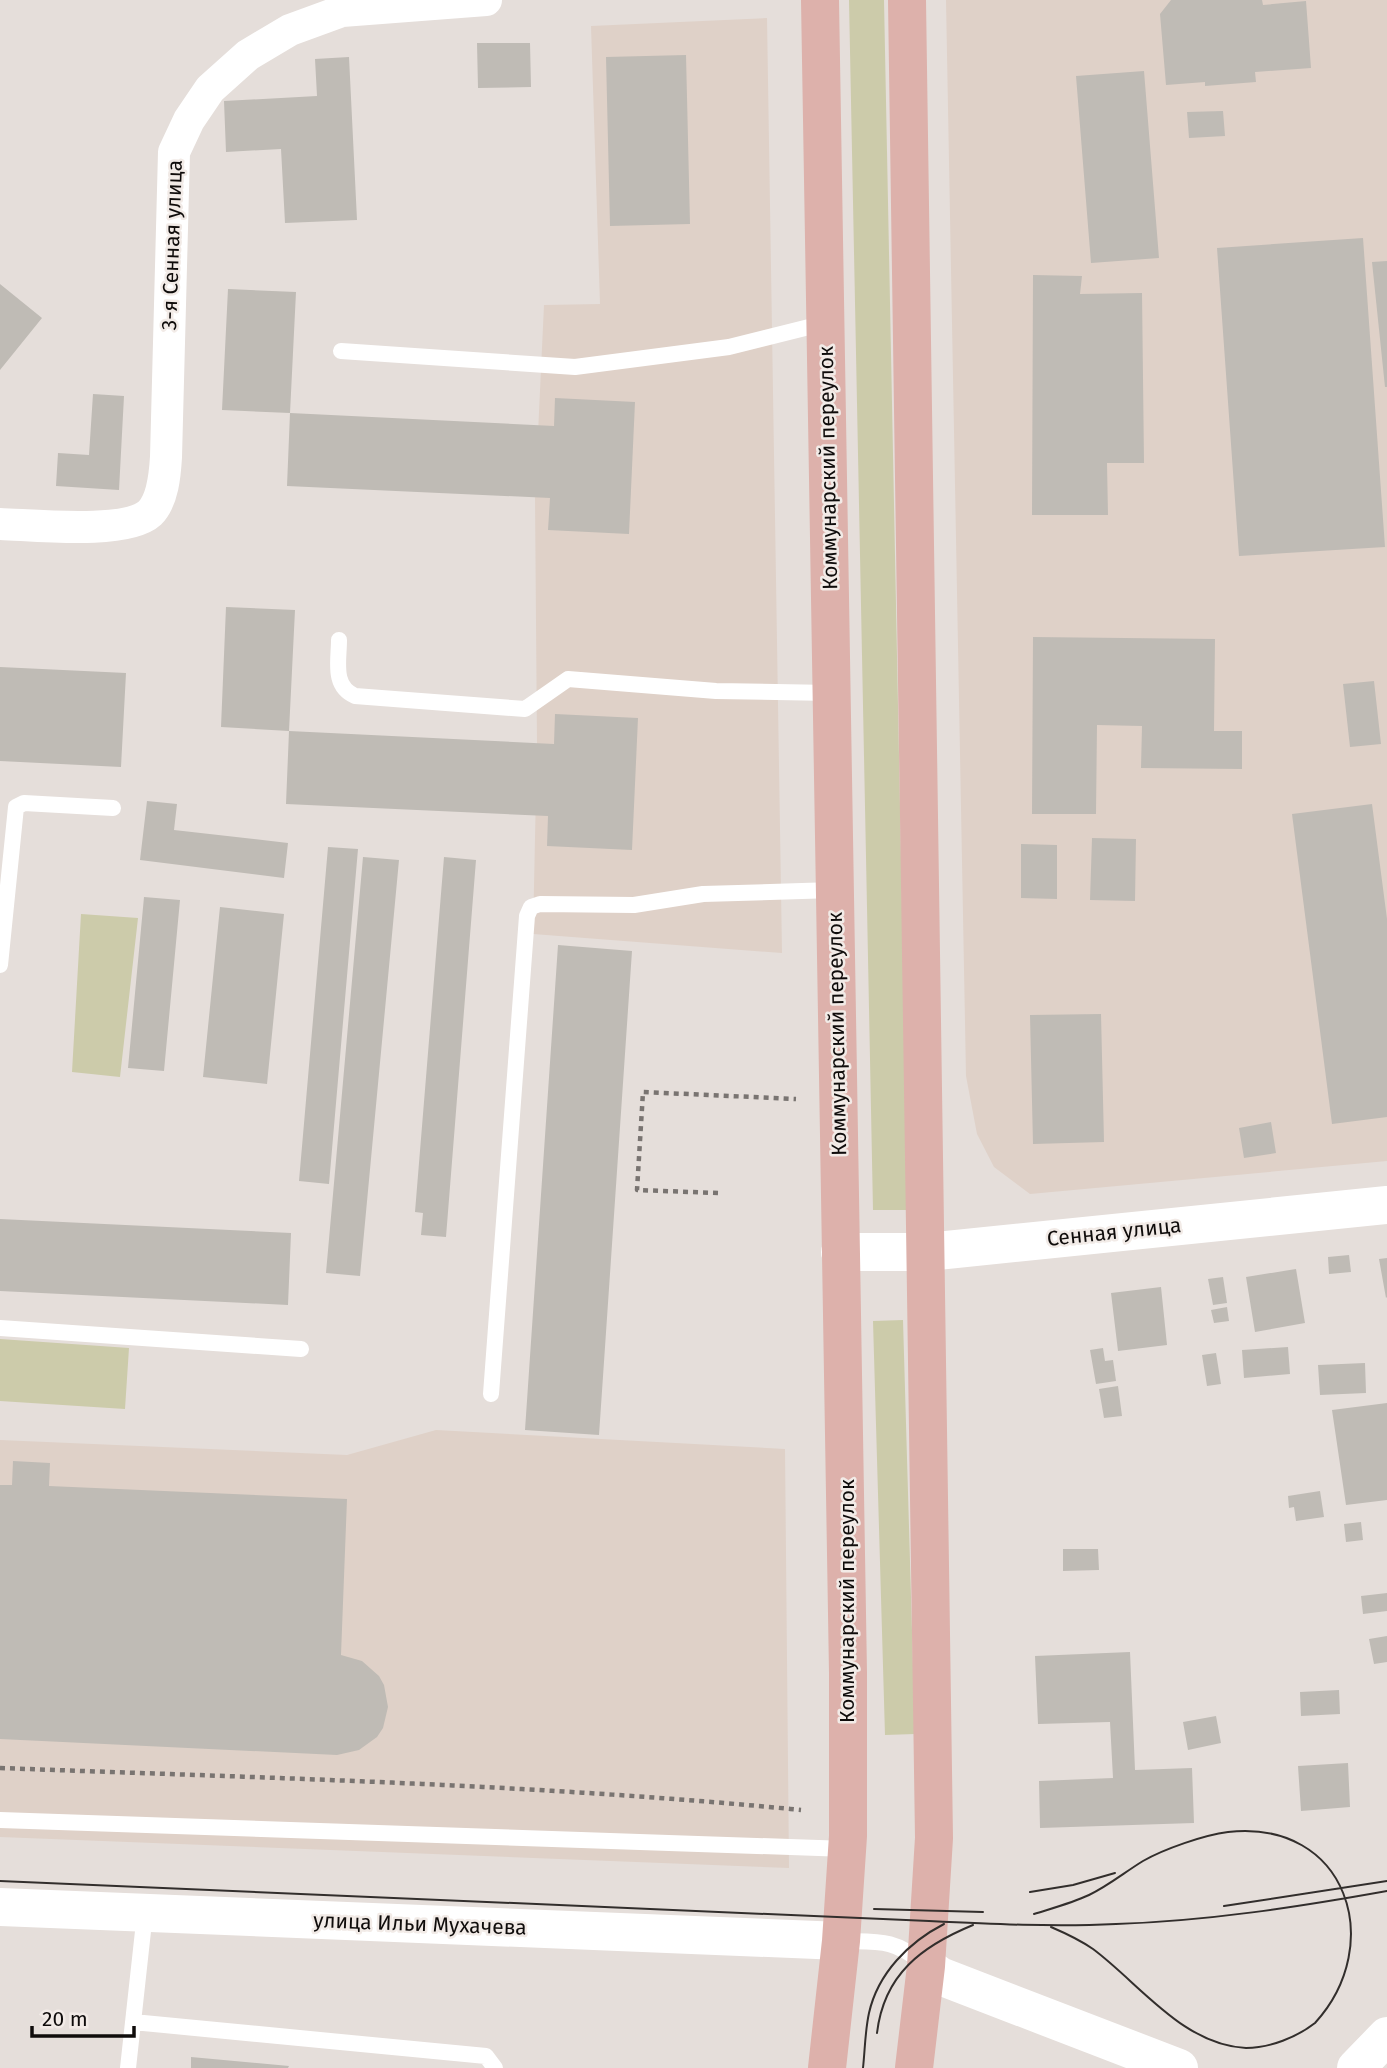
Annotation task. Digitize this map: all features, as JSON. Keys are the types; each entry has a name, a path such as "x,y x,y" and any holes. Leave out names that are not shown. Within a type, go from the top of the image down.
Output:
{"main road":[{"name":"Коммунарский переулок","path":"820,0 846,1495 847,1849 841,1941 827,2068"},
{"path":"907,0 934,1838 926,1966 914,2068"}],"street":[{"name":"3-я Сенная улица","path":"0,524 105,527 133,523 151,512 164,484 166,457 174,152 189,120 211,89 258,48 290,30 342,11 486,0"},
{"name":"Сенная улица","path":"840,1252 927,1252 1387,1205"},
{"name":"улица Ильи Мухачева","path":"0,1907 841,1941"},
{"path":"926,1966 940,1976 1179,2068"},
{"path":"1356,2068 1387,2036"}],"lane":[{"path":"341,351 575,367 729,347 825,323"},
{"path":"339,640 338,681 345,692 355,696 525,709 568,679 716,691 831,692"},
{"path":"0,965 16,807 24,803 113,808"},
{"path":"491,1394 527,916 531,907 540,904 634,905 703,894 834,890"},
{"path":"0,1328 301,1349"},
{"path":"0,1820 847,1849"},
{"path":"128,2068 145,1913"},
{"path":"841,1941 891,1943 906,1949 926,1966"},
{"path":"133,2022 486,2056 495,2068"}],"path":[{"path":"718,1193 637,1190 643,1092 796,1099"},
{"path":"0,1768 385,1782 687,1800 801,1810"}],"shaded area":[{"path":"946,0 1387,0 1387,1161 1030,1194 994,1167 977,1134 966,1076"},
{"path":"767,18 782,953 533,934 537,743 535,498 544,305 600,304 591,26"},
{"path":"436,1430 785,1449 789,1868 0,1837 0,1440 347,1455"}],"green space":[{"path":"849,0 884,0 908,1210 873,1210"},
{"path":"81,914 138,918 120,1077 72,1072"},
{"path":"903,1320 915,1734 885,1735 873,1321"},
{"path":"0,1339 129,1348 125,1409 0,1401"}],"building":[{"path":"1171,0 1262,0 1263,5 1306,1 1311,68 1255,72 1256,82 1205,86 1205,82 1166,85 1160,14"},
{"path":"477,43 530,43 531,87 478,88"},
{"path":"686,55 690,224 610,226 606,57"},
{"path":"349,57 357,220 285,223 281,149 226,152 224,101 317,96 315,59"},
{"path":"1144,71 1159,258 1091,263 1076,76"},
{"path":"1223,111 1225,136 1189,138 1187,112"},
{"path":"1363,238 1385,547 1239,556 1217,248"},
{"path":"1387,261 1387,387 1385,387 1372,262"},
{"path":"1033,275 1082,276 1080,294 1142,293 1144,463 1107,463 1108,515 1032,515"},
{"path":"0,284 42,318 0,370"},
{"path":"228,289 296,292 290,413 222,410"},
{"path":"93,394 124,396 119,490 56,486 58,453 89,455"},
{"path":"555,398 635,402 629,534 548,530 550,498 287,486 290,413 554,426"},
{"path":"226,607 295,610 289,731 221,727"},
{"path":"1033,637 1215,639 1214,731 1242,731 1242,769 1141,768 1142,726 1097,725 1096,814 1032,814"},
{"path":"0,667 126,673 121,767 0,761"},
{"path":"1374,681 1381,744 1350,747 1343,684"},
{"path":"555,714 638,718 632,850 547,846 548,816 286,804 289,731 554,744"},
{"path":"147,801 177,804 174,830 288,843 284,878 140,860"},
{"path":"1372,804 1387,919 1387,1117 1332,1124 1292,814"},
{"path":"1092,838 1136,839 1135,901 1090,900"},
{"path":"1021,844 1057,845 1057,899 1021,898"},
{"path":"328,847 358,849 329,1184 299,1181"},
{"path":"363,857 399,860 360,1276 326,1273"},
{"path":"444,857 476,860 446,1237 421,1235 423,1213 415,1212"},
{"path":"144,897 180,900 164,1071 128,1068"},
{"path":"220,907 284,914 267,1084 203,1077"},
{"path":"558,945 632,951 599,1435 525,1430"},
{"path":"1101,1014 1104,1142 1033,1144 1030,1015"},
{"path":"1271,1122 1276,1153 1244,1158 1239,1128"},
{"path":"0,1219 291,1233 288,1305 0,1291"},
{"path":"1349,1255 1351,1272 1329,1274 1328,1257"},
{"path":"1387,1258 1387,1297 1386,1298 1379,1259"},
{"path":"1296,1269 1305,1323 1255,1332 1246,1277"},
{"path":"1223,1277 1227,1303 1213,1305 1208,1279"},
{"path":"1161,1287 1167,1345 1118,1351 1111,1293"},
{"path":"1227,1307 1229,1321 1214,1323 1211,1310"},
{"path":"1288,1347 1290,1374 1244,1378 1242,1350"},
{"path":"1103,1348 1105,1361 1113,1360 1116,1381 1096,1384 1090,1350"},
{"path":"1216,1353 1221,1384 1207,1386 1202,1355"},
{"path":"1365,1363 1366,1393 1320,1395 1318,1365"},
{"path":"1118,1386 1122,1416 1104,1418 1099,1389"},
{"path":"1387,1403 1387,1500 1346,1505 1332,1410"},
{"path":"13,1461 50,1463 49,1486 347,1499 341,1655 362,1661 379,1676 384,1685 388,1707 383,1728 377,1737 359,1750 337,1755 0,1739 0,1485 12,1485"},
{"path":"1320,1491 1324,1517 1296,1521 1294,1507 1289,1508 1288,1496"},
{"path":"1361,1522 1363,1540 1346,1542 1344,1524"},
{"path":"1063,1549 1098,1549 1099,1570 1063,1571"},
{"path":"1387,1593 1387,1611 1363,1614 1361,1596"},
{"path":"1387,1636 1387,1662 1374,1664 1369,1639"},
{"path":"1130,1652 1135,1770 1192,1768 1194,1823 1040,1828 1039,1781 1113,1778 1110,1722 1038,1724 1035,1656"},
{"path":"1339,1690 1340,1714 1301,1716 1300,1692"},
{"path":"1216,1716 1221,1743 1188,1750 1183,1722"},
{"path":"1348,1763 1350,1807 1301,1811 1298,1766"},
{"path":"191,2057 289,2066 191,2068"}],"tram line":[{"path":"1034,1914 1089,1895 1143,1861 1184,1843 1228,1832 1269,1833 1302,1845 1327,1866 1343,1893 1350,1924 1349,1958 1337,1992 1315,2023 1283,2041 1246,2048 1223,2044 1182,2025 1093,1949 1051,1927"},
{"path":"1030,1892 1073,1885 1115,1873"},
{"path":"0,1881 1046,1925 1093,1925 1218,1916 1387,1891"},
{"path":"1224,1906 1387,1881"},
{"path":"874,1909 983,1912"},
{"path":"863,2068 869,2013 873,1998 887,1972 907,1950 944,1924"},
{"path":"877,2033 888,1994 908,1965 937,1942 973,1925"}]}
